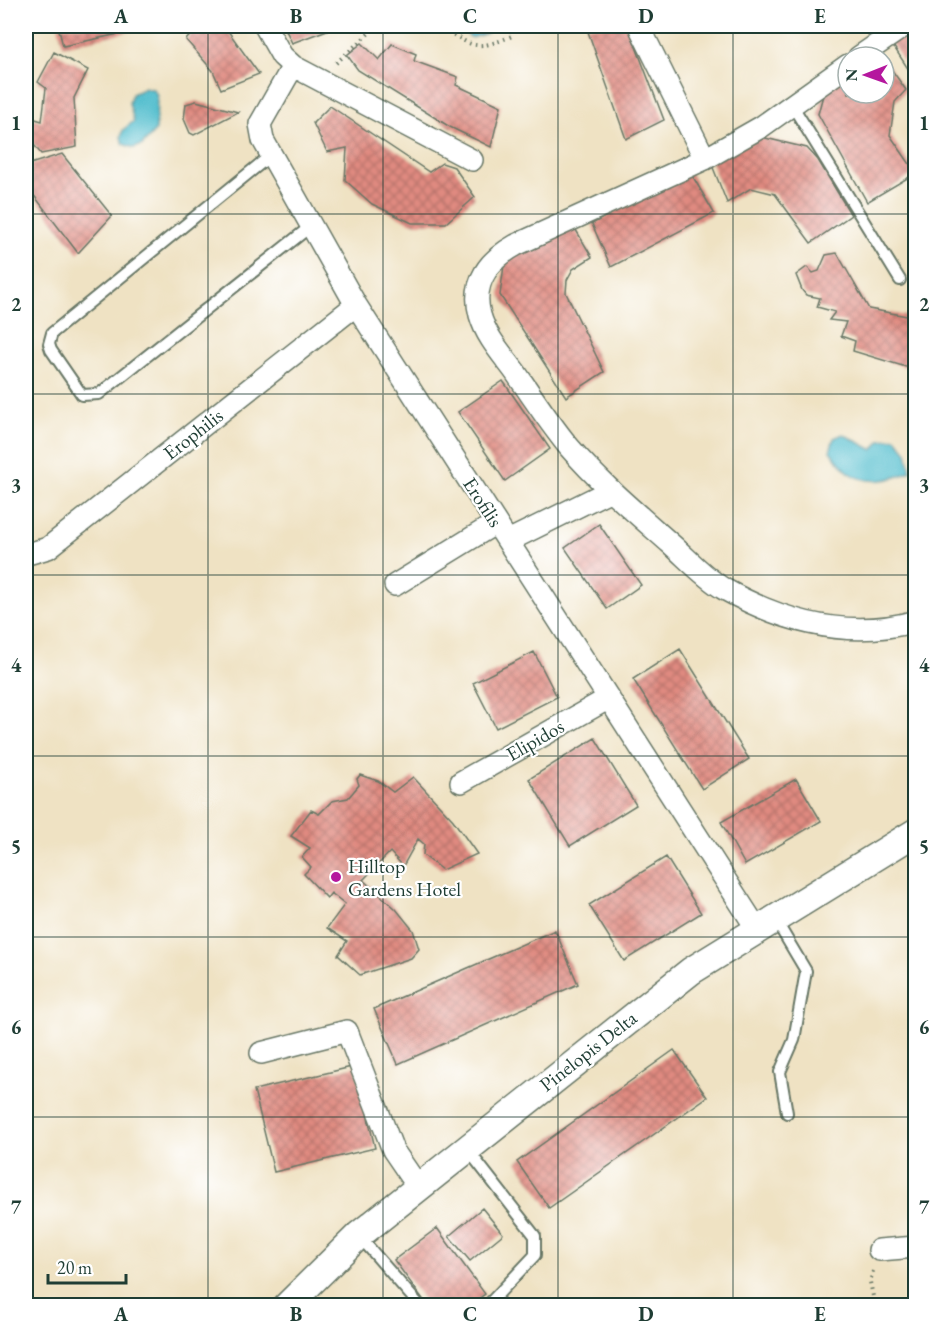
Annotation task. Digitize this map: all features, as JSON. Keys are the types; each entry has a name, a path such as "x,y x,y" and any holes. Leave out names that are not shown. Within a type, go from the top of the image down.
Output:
{"street":[{"path":"265,26 282,56 293,66 472,160"},
{"path":"639,26 705,159"},
{"path":"877,45 904,26"},
{"name":"Erofilis","path":"293,66 260,124 262,140 356,305 496,523 609,698 765,923"},
{"path":"836,74 792,105 705,159 516,245 495,258 483,276 478,294 480,315 490,336 569,447 611,490 722,588 779,615 815,626 854,630 896,627 915,621"},
{"name":"Erophilis","path":"26,551 32,554 48,548 356,305"},
{"path":"508,541 611,490"},
{"path":"396,585 496,523"},
{"name":"Elipidos","path":"461,782 609,698"},
{"name":"Pinelopis Delta","path":"287,1305 359,1235 691,971 915,832"},
{"path":"261,1053 347,1031 393,1150 419,1188"},
{"path":"879,1250 915,1247"}],"lane":[{"path":"792,105 900,280"},
{"path":"272,155 52,333 49,344 51,350 82,395 99,394 311,226"},
{"path":"765,923 806,971 794,1041 780,1072 787,1113"},
{"path":"467,1149 536,1236 534,1255 487,1305"},
{"path":"359,1235 420,1305"}],"path":[{"path":"317,79 377,26"},
{"path":"431,26 447,30 464,43 479,47 512,36 513,26"},
{"path":"875,1305 870,1282 879,1250"}],"water":[{"path":"455,26 494,26 487,33 472,38"},
{"path":"145,88 153,89 157,95 156,130 142,145 134,148 123,144 121,137 123,130 134,121 129,103 132,94"},
{"path":"843,434 873,450 881,440 896,438 907,452 911,471 881,480 857,477 844,468 830,451 834,438"}],"building":[{"path":"58,26 155,26 63,46"},
{"path":"198,26 235,26 228,31 259,74 221,89 213,71 186,40"},
{"path":"284,26 338,26 292,43"},
{"path":"586,26 628,26 664,120 626,139"},
{"path":"916,26 916,81 896,50 896,45 893,45 890,41"},
{"path":"362,43 379,60 392,44 416,54 414,61 458,77 456,85 501,106 491,147 450,127 358,70 347,55"},
{"path":"54,52 88,70 74,98 77,147 41,154 30,140 32,118 42,121 46,88 38,82"},
{"path":"836,74 836,105 895,105 890,135 916,173 867,202 818,114 827,80"},
{"path":"896,76 906,90 896,101"},
{"path":"196,101 238,112 194,135 190,133 184,119 186,104"},
{"path":"330,106 429,172 442,163 454,167 475,197 446,223 412,223 372,204 345,180 347,148 327,152 313,123"},
{"path":"761,137 807,148 818,160 851,215 811,243 775,194 751,188 727,203 710,160"},
{"path":"62,154 112,216 78,253 26,185 31,178 30,164"},
{"path":"689,170 714,213 611,267 592,224"},
{"path":"570,220 592,257 573,269 567,280 566,293 604,372 566,397 500,295 506,251"},
{"path":"837,253 869,309 907,316 916,327 916,370 853,351 855,341 841,336 846,322 829,320 835,312 817,307 820,298 806,295 802,290 796,275 807,267 813,273 819,271 826,255"},
{"path":"503,381 550,449 505,481 458,412"},
{"path":"599,524 641,585 607,609 565,548"},
{"path":"680,649 749,759 702,789 633,679"},
{"path":"534,652 557,697 496,728 473,683"},
{"path":"595,738 636,805 570,846 529,779"},
{"name":"Hilltop Gardens Hotel","path":"360,775 378,781 393,792 413,777 453,820 477,854 442,870 423,855 424,844 418,839 403,866 390,852 363,880 396,909 413,930 419,949 411,958 360,975 338,955 347,941 327,928 345,904 331,893 327,898 304,874 311,867 302,857 310,848 291,836 311,810 319,814 332,801 348,798 359,785 357,779"},
{"path":"796,779 821,821 745,865 721,822"},
{"path":"666,857 701,913 624,961 589,905"},
{"path":"555,930 578,984 398,1064 374,1009"},
{"path":"674,1050 707,1097 549,1208 517,1162"},
{"path":"356,1066 375,1148 274,1172 254,1090"},
{"path":"482,1208 503,1234 470,1261 449,1236"},
{"path":"437,1228 485,1294 469,1306 428,1306 394,1260"}],"place":[{"name":"Hilltop Gardens Hotel","path":"336,877"}]}
